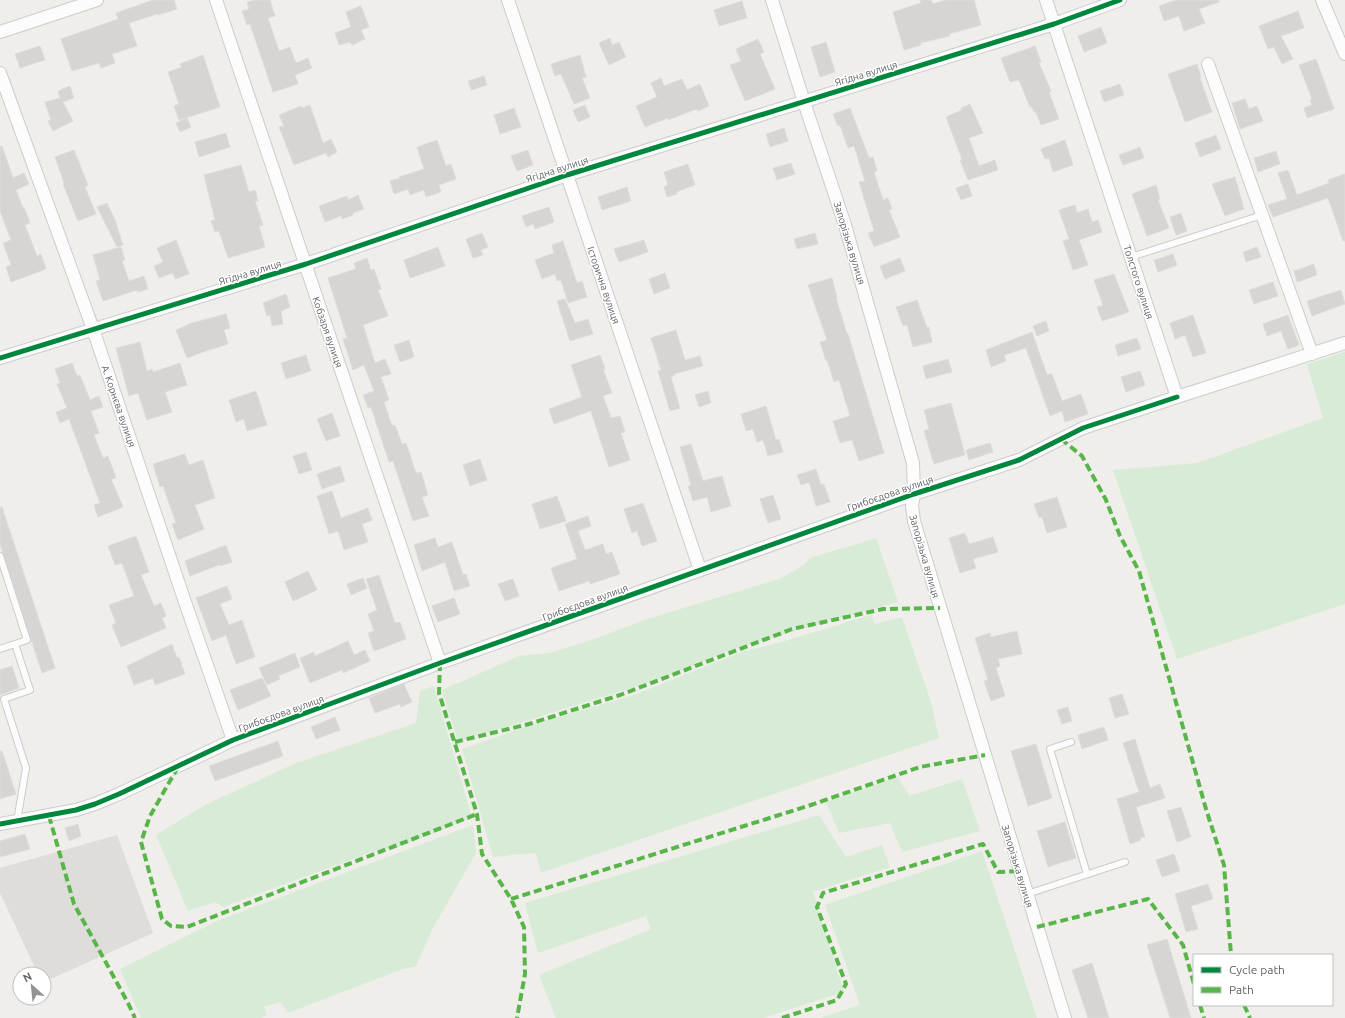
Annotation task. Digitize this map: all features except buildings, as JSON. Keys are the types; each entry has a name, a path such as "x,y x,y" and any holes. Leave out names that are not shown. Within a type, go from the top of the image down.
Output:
{"street":[{"path":"0,32 97,0"},
{"name":"Кобзаря вулиця","path":"216,0 440,663"},
{"name":"Історична вулиця","path":"508,0 700,570"},
{"name":"Запорізька вулиця","path":"772,0 850,240 913,463 914,494 912,506 914,520 1065,1018"},
{"name":"Толстого вулиця","path":"1046,0 1177,397"},
{"name":"Ягідна вулиця","path":"0,358 306,264 567,175 1054,24 1120,0"},
{"path":"1322,0 1345,54"},
{"path":"1208,64 1312,354"},
{"name":"А. Корнєва вулиця","path":"0,73 93,330 185,602 234,740"},
{"path":"1177,397 1345,343"},
{"name":"Грибоєдова вулиця","path":"0,824 76,810 95,804 234,740 440,663 700,570 914,494 1019,460 1083,428 1177,397"}],"lane":[{"path":"1131,256 1262,215"},
{"path":"0,556 3,574 28,640 0,649"},
{"path":"15,644 30,690 2,700 26,768 17,822"},
{"path":"1071,742 1050,748 1087,874"},
{"path":"1027,894 1125,862"}],"shaded area":[{"path":"117,835 153,933 52,978 52,966 34,966 0,893 0,868"}],"green space":[{"path":"1345,352 1345,604 1177,659 1113,470 1197,463 1323,418 1307,364"},
{"path":"876,538 898,602 739,647 663,678 458,742 442,690 519,656 549,653 592,640 644,620 779,579 803,566 810,558"},
{"path":"871,615 875,624 902,617 933,708 939,738 541,873 536,853 493,857 462,749 540,722 634,695 744,651 771,645"},
{"path":"434,686 472,818 393,849 380,849 223,907 215,902 188,911 156,835 205,805 296,763 416,723 420,691"},
{"path":"898,777 909,796 962,779 980,831 902,852 890,823 839,833 826,802"},
{"path":"819,815 846,857 882,845 890,867 813,892 844,992 763,1018 556,1018 539,975 651,929 646,916 538,953 525,903"},
{"path":"473,825 476,853 433,928 416,966 400,970 288,1013 280,1002 264,1007 267,1015 260,1018 141,1018 120,969 219,920"},
{"path":"982,851 1037,1018 820,1018 860,1005 825,905"}],"marked path":[{"path":"1061,439 1082,456 1106,500 1120,536 1139,571 1206,809 1224,865 1231,954"},
{"path":"455,742 529,724 620,695 792,629 883,609 940,608"},
{"path":"440,663 439,693 477,814 482,854 511,899 524,927 525,974 517,1018"},
{"path":"511,899 808,806 920,767 985,755"},
{"path":"178,767 150,816 141,842 162,919 171,926 187,927 477,814"},
{"path":"49,816 74,904 135,1018"},
{"path":"782,1018 837,1000 846,984 817,907 823,893 983,844 998,872 1020,871"},
{"path":"1037,927 1148,899 1183,945 1193,980"},
{"path":"1200,1006 1204,1018"},
{"path":"1244,1006 1250,1018"}],"cycle path":[{"path":"0,358 306,264 567,175 1054,24 1120,0"},
{"path":"0,824 76,810 95,804 233,740 440,663 914,494 1019,460 1083,428 1177,397"}]}
